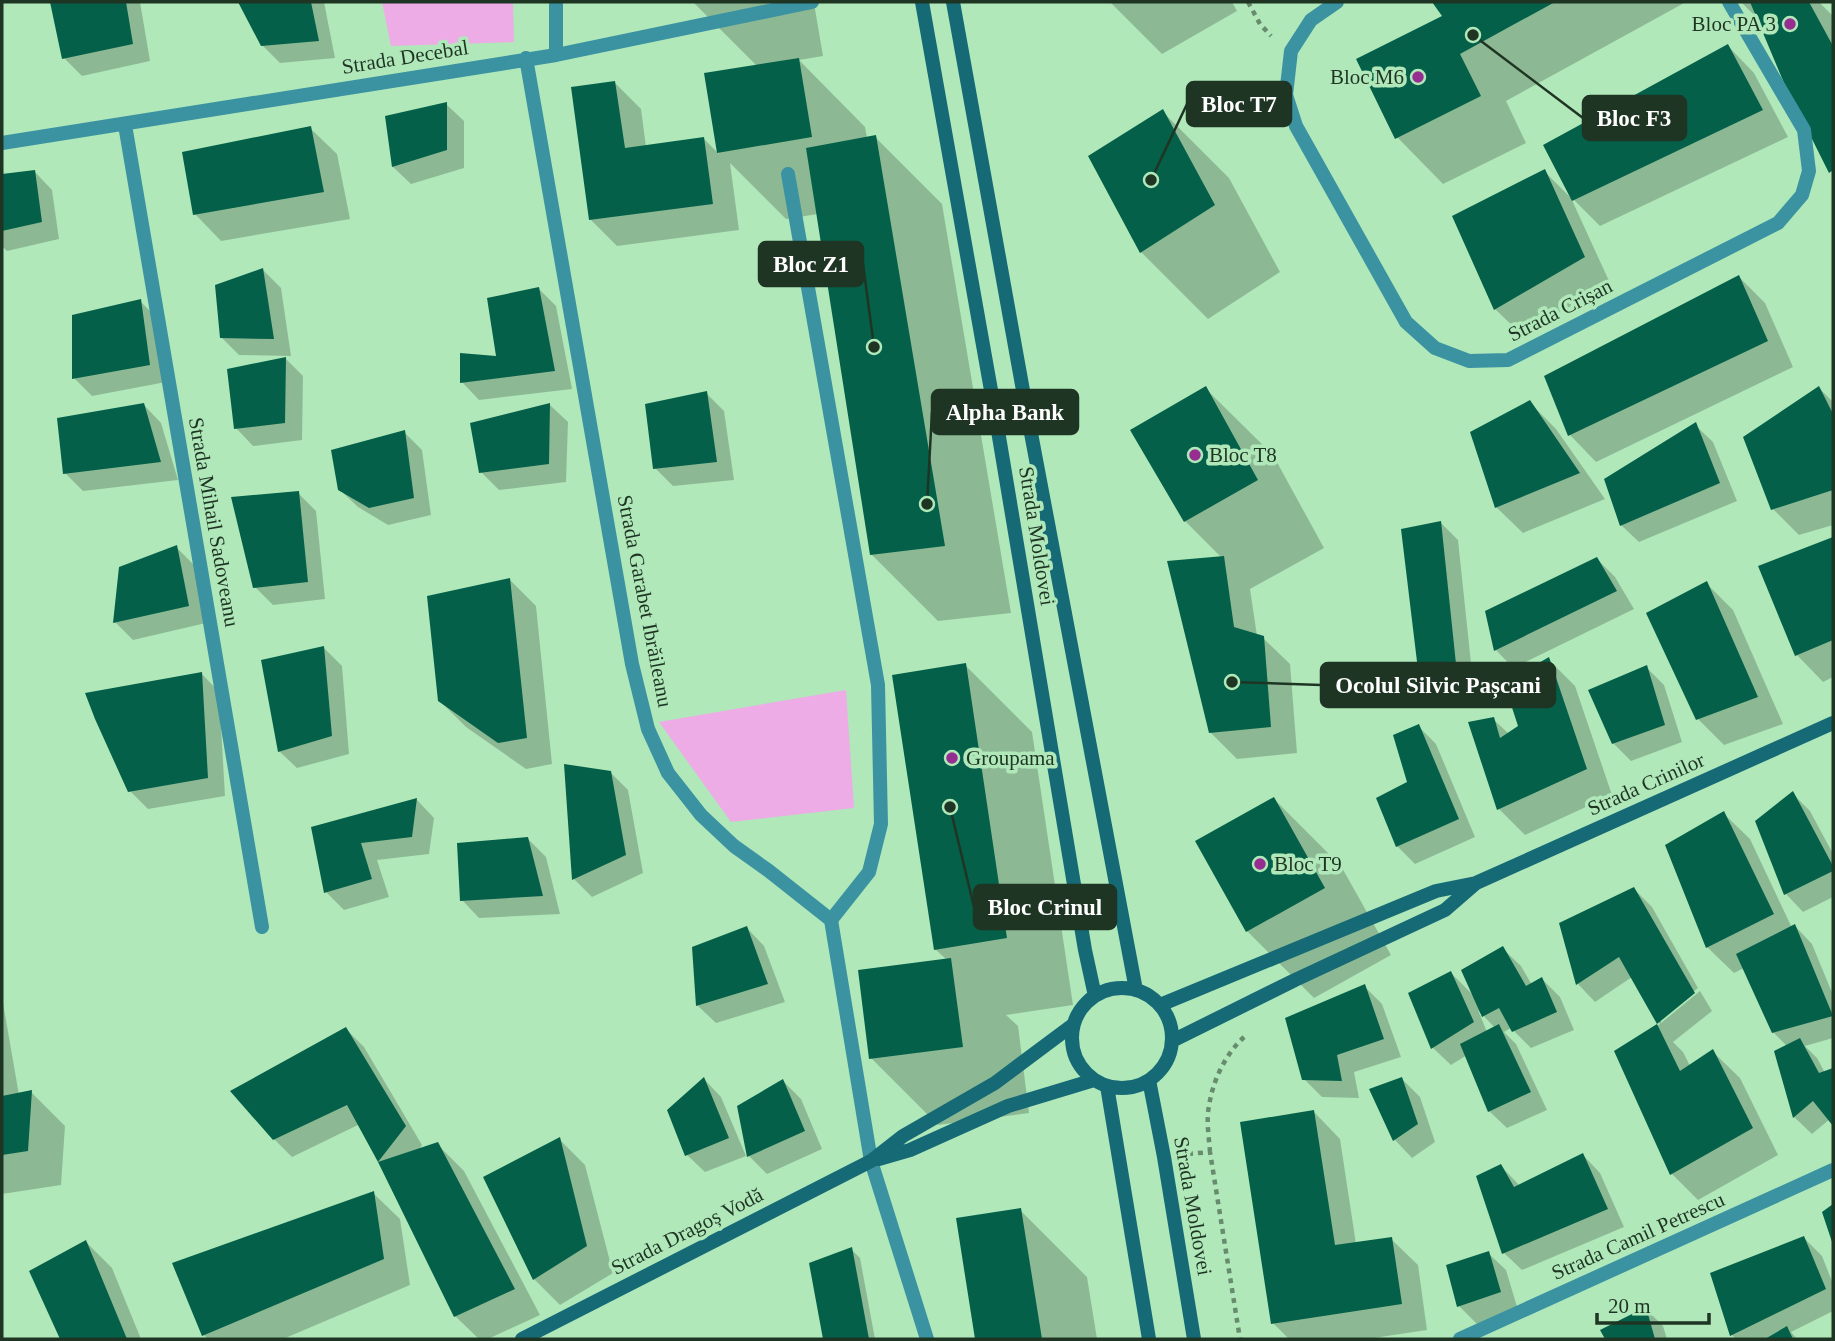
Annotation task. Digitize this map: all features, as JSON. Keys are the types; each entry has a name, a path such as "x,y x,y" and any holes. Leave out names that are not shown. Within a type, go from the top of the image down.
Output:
{"main road":[{"name":"Strada Moldovei","path":"922,2 1095,996"},
{"name":"Strada Moldovei","path":"953,2 1136,990"},
{"name":"Strada Crinilor","path":"1160,1005 1436,891 1476,883 1833,723"},
{"name":"Strada Crinilor","path":"1172,1041 1445,910 1476,883"},
{"path":"1115,988 1136,990 1160,1005 1168,1018 1172,1041 1166,1063 1149,1080 1129,1088 1101,1083 1084,1071 1076,1059 1072,1036 1074,1024 1079,1013 1095,996 1115,988"},
{"name":"Strada Dragoș Vodă","path":"522,1339 871,1161 903,1136 995,1083 1074,1024"},
{"name":"Strada Moldovei","path":"1149,1080 1194,1339"},
{"path":"1101,1083 1149,1339"},
{"name":"Strada Dragoș Vodă","path":"871,1161 910,1150 1008,1107 1101,1083"}],"street":[{"path":"555,55 556,2"},
{"name":"Strada Decebal","path":"2,143 555,55 812,2"},
{"path":"1292,51 1311,20 1337,2"},
{"name":"Strada Crișan","path":"1292,51 1286,94 1296,126 1406,322 1435,348 1469,360 1507,360 1778,223 1802,195 1809,171 1804,130 1729,2"},
{"name":"Strada Garabet Ibrăileanu","path":"526,58 632,664 648,729 668,773 701,815 734,846 831,920"},
{"name":"Strada Mihail Sadoveanu","path":"125,125 262,926"},
{"path":"788,174 878,685 881,824 869,872 831,920 871,1161 927,1339"},
{"name":"Strada Camil Petrescu","path":"1460,1339 1833,1170"}],"path":[{"path":"1248,2 1266,31 1292,51"},
{"path":"1240,1339 1210,1152 1208,1108 1218,1073 1231,1049 1253,1031"},
{"path":"1164,1157 1210,1152"}],"shaded area":[{"path":"382,2 513,2 514,42 391,46"},
{"path":"846,690 854,808 731,822 659,722"}],"building":[{"path":"50,2 126,2 133,44 62,59"},
{"path":"238,2 311,2 319,41 261,46"},
{"name":"Bloc M6","path":"1432,2 1555,2 1460,54 1481,96 1395,139 1356,59 1442,16"},
{"path":"1750,2 1809,2 1833,46 1833,170 1829,173 1784,83"},
{"path":"1728,44 1763,110 1572,201 1543,145"},
{"path":"799,58 812,137 717,153 704,73"},
{"path":"615,81 625,148 704,137 713,204 589,220 571,87"},
{"path":"447,102 447,150 392,167 385,116"},
{"path":"1163,109 1215,205 1140,253 1088,156"},
{"path":"311,126 324,192 193,215 182,152"},
{"path":"876,135 945,546 870,555 806,148"},
{"path":"1545,169 1585,257 1494,310 1452,216"},
{"path":"35,170 42,222 2,231 2,174"},
{"path":"263,268 274,339 220,338 215,285"},
{"path":"1739,275 1768,341 1568,436 1544,376"},
{"path":"539,287 555,371 460,383 460,353 496,356 487,298"},
{"path":"141,299 150,365 72,379 72,315"},
{"path":"286,357 285,423 234,429 227,369"},
{"name":"Bloc T8","path":"1206,386 1258,480 1184,522 1130,430"},
{"path":"1819,386 1833,414 1833,490 1771,510 1743,437"},
{"path":"707,391 717,462 653,469 645,404"},
{"path":"1530,400 1580,473 1495,508 1470,432"},
{"path":"144,403 161,462 63,474 57,418"},
{"path":"550,403 549,464 479,473 470,423"},
{"path":"1696,422 1720,483 1620,526 1604,479"},
{"path":"405,430 414,498 369,508 338,490 331,450"},
{"path":"299,491 308,582 253,588 231,497"},
{"path":"1441,521 1456,664 1418,670 1401,529"},
{"path":"1833,537 1833,640 1795,656 1758,566"},
{"path":"177,545 189,606 113,623 119,567"},
{"path":"1224,556 1234,627 1264,636 1271,727 1209,733 1167,561"},
{"path":"1597,557 1617,591 1494,651 1485,611"},
{"path":"510,578 527,738 498,743 438,701 427,596"},
{"path":"1707,581 1758,697 1696,720 1646,613"},
{"path":"324,646 332,736 278,752 261,660"},
{"path":"1549,657 1587,769 1497,810 1468,722 1494,717 1500,738 1518,726 1504,683"},
{"path":"966,663 1007,938 934,950 892,675"},
{"path":"1647,665 1665,725 1612,744 1588,690"},
{"path":"202,672 208,778 128,792 85,693"},
{"path":"1419,724 1459,819 1396,847 1376,798 1407,782 1393,735"},
{"path":"564,764 611,771 626,855 572,880"},
{"path":"1793,791 1833,866 1833,871 1784,895 1755,821"},
{"name":"Bloc T9","path":"1274,797 1325,888 1246,932 1195,841"},
{"path":"417,798 412,837 361,843 372,879 324,893 311,827"},
{"path":"1724,811 1774,914 1706,948 1665,845"},
{"path":"528,837 543,896 460,901 457,843"},
{"path":"1634,887 1695,993 1657,1024 1619,957 1576,985 1559,923"},
{"path":"1795,924 1833,1016 1772,1033 1736,954"},
{"path":"747,926 768,984 696,1006 692,947"},
{"path":"1503,946 1526,986 1542,977 1557,1012 1512,1032 1499,1008 1482,1017 1461,970"},
{"path":"951,958 963,1047 869,1059 858,970"},
{"path":"1451,971 1474,1022 1431,1049 1408,993"},
{"path":"1365,984 1384,1039 1337,1055 1342,1081 1302,1080 1285,1018"},
{"path":"1499,1024 1531,1092 1488,1112 1460,1044"},
{"path":"1657,1024 1680,1071 1713,1049 1753,1128 1670,1175 1614,1051"},
{"path":"346,1027 406,1126 378,1162 347,1105 273,1140 230,1091"},
{"path":"1800,1038 1819,1073 1833,1068 1833,1126 1813,1101 1793,1118 1774,1051"},
{"path":"704,1077 729,1138 685,1156 667,1110"},
{"path":"1402,1077 1418,1124 1393,1141 1369,1089"},
{"path":"783,1079 805,1131 747,1157 737,1106"},
{"path":"32,1090 28,1151 2,1155 2,1096"},
{"path":"1314,1110 1335,1245 1392,1237 1402,1304 1271,1324 1240,1122"},
{"path":"560,1137 587,1246 533,1280 483,1177"},
{"path":"438,1142 515,1289 454,1317 378,1162"},
{"path":"1583,1153 1608,1209 1502,1254 1476,1176 1501,1164 1514,1187"},
{"path":"374,1191 384,1259 202,1336 172,1263"},
{"path":"1833,1204 1833,1245 1822,1212"},
{"path":"1021,1208 1042,1339 975,1339 956,1218"},
{"path":"1804,1236 1826,1289 1730,1336 1710,1273"},
{"path":"86,1240 127,1339 60,1339 29,1271"},
{"path":"852,1247 869,1339 823,1339 809,1263"},
{"path":"1489,1251 1501,1292 1457,1307 1446,1265"},
{"path":"1646,1307 1655,1339 1605,1339 1600,1330"},
{"path":"1787,1326 1793,1339 1765,1339"}],"place":[{"name":"Bloc PA 3","path":"1790,24"},
{"name":"Bloc F3","path":"1473,35"},
{"name":"Bloc M6","path":"1418,77"},
{"name":"Bloc T7","path":"1151,180"},
{"name":"Bloc Z1","path":"874,347"},
{"name":"Bloc T8","path":"1195,455"},
{"name":"Alpha Bank","path":"927,504"},
{"name":"Ocolul Silvic Pașcani","path":"1232,682"},
{"name":"Groupama","path":"952,758"},
{"name":"Bloc Crinul","path":"950,807"},
{"name":"Bloc T9","path":"1260,864"}]}
